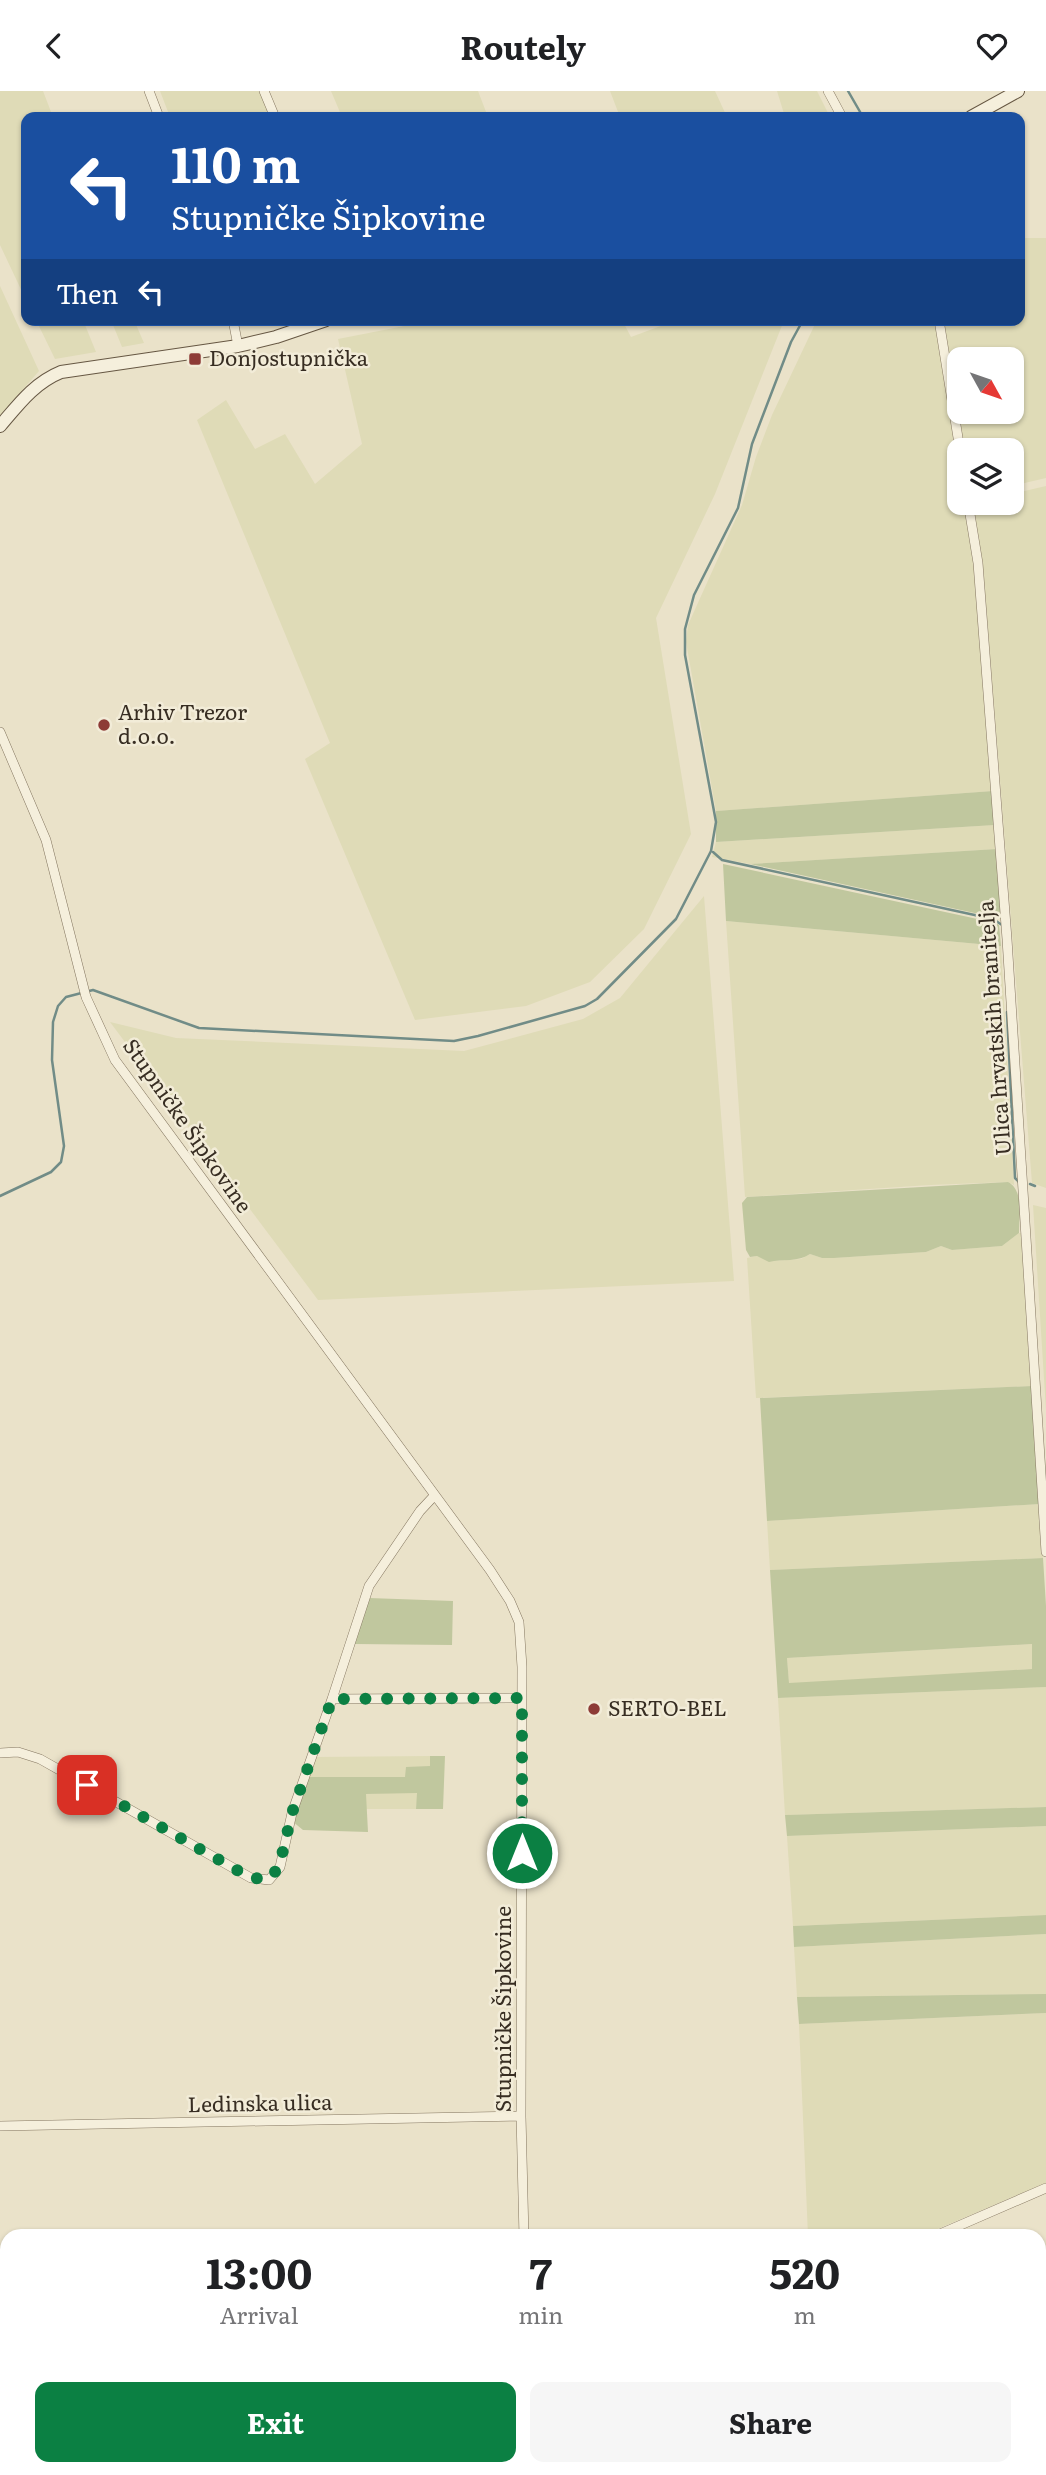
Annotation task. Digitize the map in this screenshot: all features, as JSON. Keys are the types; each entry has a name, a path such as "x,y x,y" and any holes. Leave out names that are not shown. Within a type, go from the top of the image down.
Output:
{"main road":[{"path":"980,112 1017,91"},
{"path":"0,426 34,387 61,372 238,346 308,326"}],"street":[{"path":"149,91 157,112"},
{"path":"264,91 273,112"},
{"path":"828,91 839,112"},
{"path":"234,326 238,346"},
{"path":"940,326 958,438"},
{"name":"Ulica hrvatskih branitelja","path":"970,515 979,577 1007,939 1046,1552"},
{"name":"Stupničke Šipkovine","path":"0,731 46,840 85,993 115,1060 490,1570 516,1614 521,1633 522,1698 521,2116 524,2229"},
{"path":"0,1753 18,1752 40,1759 251,1878 265,1880 274,1876 279,1867 292,1813 369,1586 419,1511 433,1496"},
{"path":"332,1699 522,1698"},
{"name":"Ledinska ulica","path":"0,2126 521,2116"},
{"path":"951,2229 1046,2188"}],"shaded area":[{"path":"0,91 43,91 51,112 21,112 21,289 0,245"},
{"path":"160,91 262,91 270,112 168,112"},
{"path":"331,91 478,91 486,112 340,112"},
{"path":"610,91 715,91 725,112 618,112"},
{"path":"777,91 817,91 828,112 783,112"},
{"path":"1025,238 1046,238 1046,478 1024,483 1024,438 962,438 960,424 1024,424 1024,347 948,347 945,326 1025,326"},
{"path":"0,286 39,371 0,416"},
{"path":"39,326 85,326 96,352 55,359"},
{"path":"113,326 137,326 144,343 122,347"},
{"path":"404,326 625,326 631,337 661,326 782,326 715,494 656,618 691,834 644,929 590,982 526,1006 415,1020 305,759 330,743 197,420 226,400 255,449 285,434 315,484 362,444 338,339"},
{"path":"814,326 939,326 947,380 947,424 954,424 956,438 947,438 947,515 967,515 979,590 993,791 716,811 686,642 688,625 742,505 772,415"},
{"path":"1046,486 1046,1188 1032,1183 983,566 975,515 1024,515 1024,491"},
{"path":"995,825 997,849 750,864 712,857 716,842"},
{"path":"704,896 734,1281 318,1300 110,1022 176,1038 464,1051 583,1019 620,998"},
{"path":"726,921 1001,946 1014,1185 1008,1182 930,1185 745,1197"},
{"path":"1033,1205 1046,1208 1046,1410"},
{"path":"1019,1233 1023,1233 1032,1386 756,1398 747,1258 757,1256 774,1261 801,1259 810,1254 834,1258 926,1252 941,1246 952,1250 1002,1246"},
{"path":"1040,1504 1043,1558 770,1570 767,1521"},
{"path":"1032,1644 1033,1669 789,1684 787,1658"},
{"path":"1046,1687 1046,1807 785,1815 778,1698"},
{"path":"430,1756 431,1766 406,1777 309,1777 315,1757"},
{"path":"418,1793 416,1809 366,1809 365,1794"},
{"path":"1046,1826 1046,1915 793,1926 787,1836"},
{"path":"1046,1934 1046,1994 797,1997 794,1947"},
{"path":"1046,2013 1046,2183 938,2229 808,2229 799,2024"}],"green space":[{"path":"993,791 995,825 716,842 716,811"},
{"path":"997,849 1002,919 750,864"},
{"path":"723,864 996,923 999,925 1001,946 726,921"},
{"path":"1008,1182 1019,1197 1019,1233 1002,1246 952,1250 941,1246 926,1252 834,1258 810,1254 796,1259 769,1262 757,1256 750,1257 746,1250 742,1203 747,1197"},
{"path":"1032,1386 1040,1504 767,1521 760,1398"},
{"path":"1043,1558 1046,1687 778,1698 770,1570","holes":["1032,1644 1032,1669 789,1683 787,1658"]},
{"path":"369,1598 453,1601 452,1645 354,1644"},
{"path":"430,1756 445,1756 443,1809 416,1809 417,1793 366,1794 368,1832 303,1830 292,1821 309,1777 405,1777 406,1767 430,1766"},
{"path":"1046,1807 1046,1826 787,1836 785,1815"},
{"path":"1046,1915 1046,1934 794,1947 793,1926"},
{"path":"1046,1994 1046,2013 799,2024 797,1997"}],"waterway":[{"path":"848,91 860,112"},
{"path":"0,1196 51,1172 61,1162 64,1146 52,1060 53,1022 58,1006 66,997 93,990 199,1028 454,1041 585,1006 597,999 676,919 711,851 716,822 685,655 685,629 694,595 738,508 752,444 800,326"},
{"path":"713,852 722,860 993,919 1002,925"},
{"path":"1007,1012 1015,1178 1019,1182"},
{"path":"1030,1184 1035,1186"}],"place":[{"name":"Donjostupnička","path":"195,359"},
{"name":"Arhiv Trezor d.o.o.","path":"104,725"},
{"name":"SERTO-BEL","path":"594,1709"}],"route":[{"path":"87,1785 251,1878 262,1881 274,1876 279,1867 292,1813 332,1699 522,1698 522,1853"}]}
